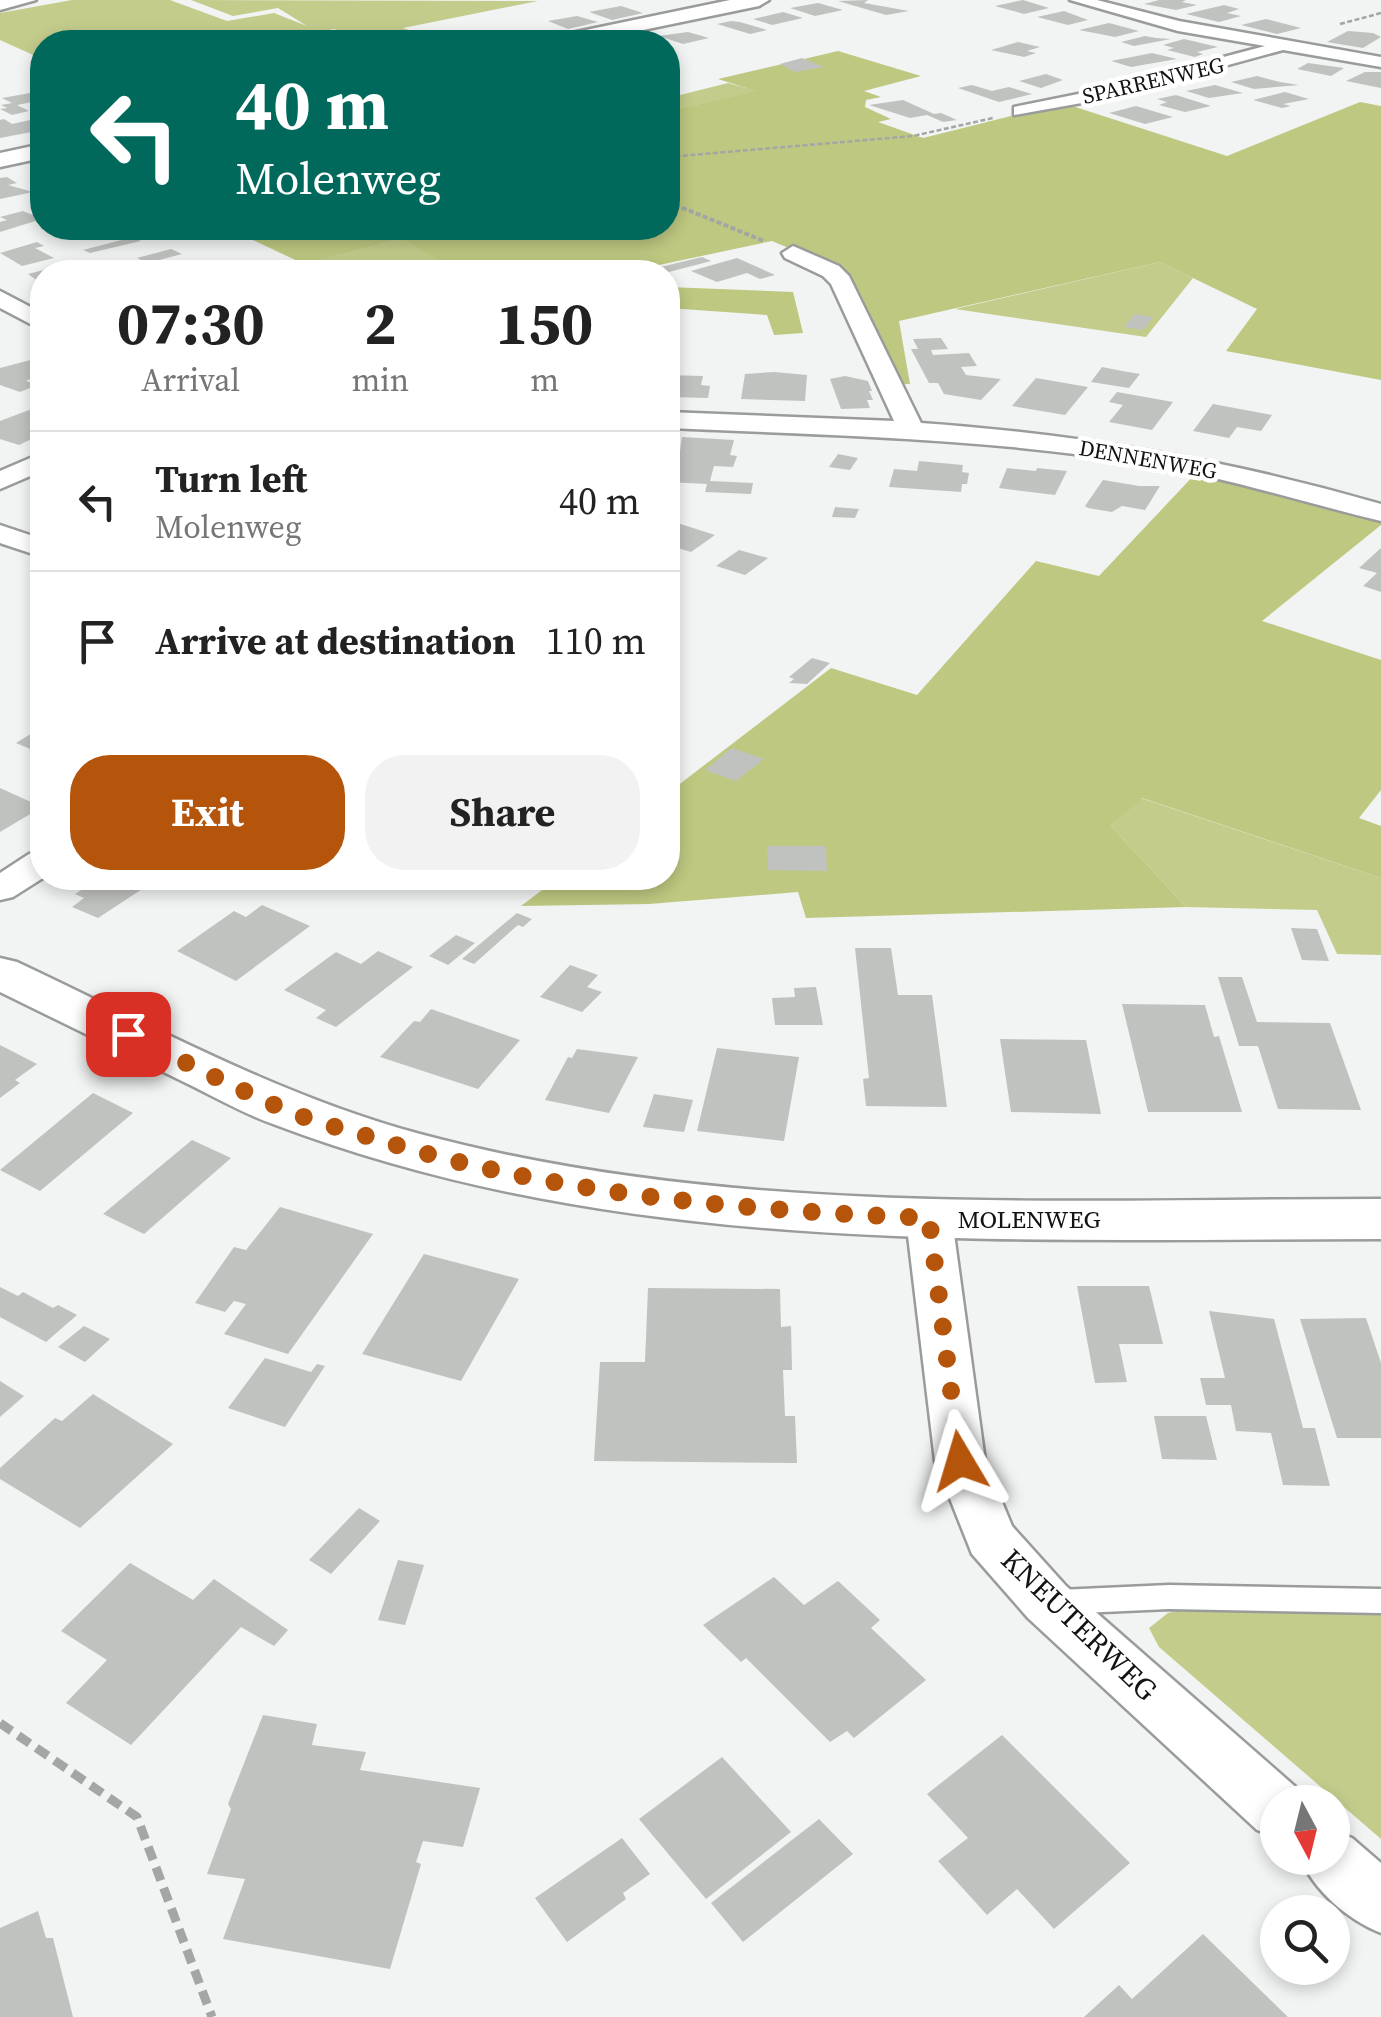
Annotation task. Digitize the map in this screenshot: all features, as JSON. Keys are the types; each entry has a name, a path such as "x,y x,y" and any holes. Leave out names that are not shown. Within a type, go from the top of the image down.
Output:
{"street":[{"path":"0,5 28,0"},
{"path":"615,30 760,0"},
{"name":"SPARRENWEG","path":"1078,0 1178,26 1381,62"},
{"name":"SPARRENWEG","path":"1022,111 1121,90 1284,46"},
{"path":"0,160 30,154"},
{"path":"793,252 831,270 841,281 912,429"},
{"path":"0,298 30,316"},
{"name":"DENNENWEG","path":"680,420 912,429 1116,451 1283,484 1381,512"},
{"path":"0,481 30,467"},
{"path":"0,534 30,544"},
{"path":"0,889 30,870"},
{"name":"MOLENWEG","path":"0,973 289,1111 407,1148 509,1174 661,1199 772,1211 929,1218 1381,1219"},
{"name":"KNEUTERWEG","path":"929,1218 960,1461 991,1540 1047,1602 1260,1794"},
{"path":"1350,1875 1381,1903"}],"lane":[{"path":"1047,1602 1169,1597 1381,1601"}],"path":[{"path":"680,156 913,136 1022,111"},
{"path":"680,207 793,252"},
{"path":"0,1723 138,1817 212,2017"}],"green space":[{"path":"72,0 170,0 227,21 274,13 307,26 278,8 233,16 191,0 538,1 403,28 409,30 30,30 30,54 0,40 0,13"},
{"path":"838,51 921,76 864,91 881,97 866,100 865,107 891,119 878,122 923,138 1063,103 1227,156 1360,102 1381,106 1381,380 1226,351 1257,309 1160,262 899,321 910,384 896,384 844,282 810,257 772,241 680,261 438,260 403,240 680,240 680,108 756,91 718,79"},
{"path":"728,83 758,91 680,108 680,95"},
{"path":"253,240 397,240 320,260 295,260"},
{"path":"403,240 440,260 318,260"},
{"path":"1160,262 1193,278 1146,337 955,309"},
{"path":"680,287 793,292 803,333 774,335 767,315 680,309"},
{"path":"1197,472 1381,518 1381,525 1262,621 1381,660 1381,790 1359,818 1381,826 1381,878 1142,798 1111,826 1186,907 806,918 798,892 649,904 521,906 542,890 680,890 680,784 831,668 917,695 1036,561 1099,576"},
{"path":"1141,798 1381,878 1381,955 1337,954 1317,910 1186,907 1111,826"},
{"path":"1221,1602 1381,1607 1381,1839 1350,1812 1350,1785 1319,1785 1159,1647 1149,1628 1168,1613"}],"building":[{"path":"868,0 864,3 909,11 886,15 838,1"},
{"path":"1023,0 1049,8 1024,14 995,6"},
{"path":"1186,0 1182,2 1197,5 1176,10 1144,4"},
{"path":"818,3 843,10 815,16 790,8"},
{"path":"1224,5 1239,9 1227,13 1241,16 1219,22 1186,14"},
{"path":"621,6 643,13 612,20 589,12"},
{"path":"1064,11 1088,20 1068,25 1037,17"},
{"path":"783,12 803,18 772,25 753,19"},
{"path":"577,16 598,22 568,29 548,21"},
{"path":"1266,19 1301,28 1277,34 1241,25"},
{"path":"731,21 767,30 750,34 717,24"},
{"path":"1109,23 1139,31 1115,37 1079,30"},
{"path":"1348,31 1381,37 1363,48 1327,42"},
{"path":"688,32 709,38 683,44 680,33"},
{"path":"1145,36 1171,39 1134,46 1121,42"},
{"path":"1184,39 1218,47 1197,52 1203,54 1195,57 1167,50 1174,48 1163,45"},
{"path":"1018,42 1040,47 1027,51 1036,53 1024,57 991,50"},
{"path":"1152,53 1177,59 1131,67 1111,61"},
{"path":"802,58 824,67 795,72 780,64"},
{"path":"1308,63 1344,68 1331,76 1297,69"},
{"path":"1365,72 1381,72 1381,88 1346,81"},
{"path":"1046,74 1063,80 1041,88 1019,81"},
{"path":"1257,76 1299,85 1254,89 1231,82"},
{"path":"972,85 992,91 1009,87 1032,94 999,102 958,88"},
{"path":"1215,85 1243,93 1209,98 1186,91"},
{"path":"1285,92 1309,99 1283,104 1291,106 1282,108 1253,100"},
{"path":"30,93 30,102 17,105 29,111 12,115 0,109 7,108 1,105 12,103 2,98"},
{"path":"1176,95 1211,106 1185,112 1159,105 1167,102 1157,99"},
{"path":"903,100 957,120 943,122 927,115 910,118 869,105"},
{"path":"1136,106 1173,117 1145,124 1109,113"},
{"path":"0,120 12,124 30,120 30,132 0,138"},
{"path":"7,177 17,183 8,185 30,193 0,199 0,178"},
{"path":"23,211 30,214 30,223 0,232 0,222 7,220 0,217"},
{"path":"121,240 141,241 90,253 83,250"},
{"path":"37,242 44,246 35,248 54,258 30,260 30,264 22,266 0,253"},
{"path":"171,249 182,254 159,260 137,258"},
{"path":"702,257 711,261 680,269 680,262"},
{"path":"737,258 775,275 760,279 747,273 717,282 691,271"},
{"path":"1135,314 1153,317 1143,330 1124,327"},
{"path":"941,338 948,349 931,350 933,355 969,353 977,366 961,367 966,375 1001,379 981,400 944,394 938,383 929,383 911,349 918,349 913,339"},
{"path":"30,360 30,379 26,381 30,388 20,392 0,385 0,368"},
{"path":"1102,367 1140,374 1129,388 1091,382"},
{"path":"745,374 807,375 805,401 741,399"},
{"path":"680,375 703,376 701,385 710,386 708,398 680,397"},
{"path":"845,376 868,381 873,400 867,400 870,408 841,409 830,379"},
{"path":"1036,378 1088,387 1065,415 1012,406"},
{"path":"1117,392 1173,402 1152,430 1109,422 1123,405 1109,402"},
{"path":"1213,404 1272,415 1261,431 1237,427 1229,438 1193,431"},
{"path":"30,410 30,440 19,445 0,439 0,421"},
{"path":"682,437 734,440 730,455 737,456 733,467 714,466 710,481 753,483 751,494 705,492 707,484 680,483"},
{"path":"838,454 858,458 850,470 829,467"},
{"path":"919,461 963,465 962,472 969,473 967,484 962,484 961,492 889,487 894,469 917,471"},
{"path":"1007,468 1067,471 1055,495 999,488"},
{"path":"1103,480 1160,486 1145,510 1122,506 1112,512 1088,508 1085,506"},
{"path":"835,507 859,509 855,518 832,517"},
{"path":"680,524 715,535 691,552 680,549"},
{"path":"1381,548 1381,592 1363,586 1377,573 1359,568"},
{"path":"739,550 768,558 745,575 716,566"},
{"path":"812,658 830,663 807,684 789,683 794,679 789,677"},
{"path":"30,734 30,749 16,743"},
{"path":"732,748 764,759 736,781 705,770"},
{"path":"0,788 30,802 30,814 0,832"},
{"path":"767,846 826,846 827,871 768,870"},
{"path":"81,890 141,890 98,918 72,907 84,898 75,894"},
{"path":"262,905 310,926 236,981 177,951 234,911 246,917"},
{"path":"517,913 532,919 523,927 518,925 474,964 462,959"},
{"path":"1291,928 1317,929 1329,961 1302,960"},
{"path":"456,935 475,943 448,965 429,956"},
{"path":"855,948 891,948 898,995 932,995 947,1107 866,1106 863,1079 869,1078"},
{"path":"378,951 413,967 336,1027 316,1018 326,1010 284,990 336,952 361,964"},
{"path":"570,965 598,975 587,987 602,992 582,1012 540,997"},
{"path":"1218,977 1242,977 1257,1022 1330,1023 1361,1110 1278,1109 1258,1046 1239,1046"},
{"path":"816,987 823,1025 775,1025 772,998 795,997 794,988"},
{"path":"1122,1004 1205,1005 1214,1037 1219,1036 1242,1112 1148,1112"},
{"path":"431,1009 520,1040 478,1089 380,1057"},
{"path":"1000,1039 1086,1040 1101,1114 1011,1112"},
{"path":"0,1045 37,1064 15,1080 20,1083 0,1098"},
{"path":"717,1048 799,1057 784,1141 697,1131"},
{"path":"577,1049 638,1057 609,1113 545,1100 568,1057 572,1058"},
{"path":"93,1093 133,1113 40,1191 0,1170"},
{"path":"654,1094 693,1100 684,1132 643,1127"},
{"path":"192,1140 231,1158 144,1234 103,1214"},
{"path":"280,1207 373,1234 288,1354 224,1334 246,1304 234,1301 225,1312 195,1303 234,1247 246,1250"},
{"path":"424,1254 519,1279 461,1381 362,1354"},
{"path":"1077,1286 1149,1286 1163,1344 1119,1344 1127,1382 1095,1383"},
{"path":"0,1287 18,1296 23,1292 77,1315 46,1342 0,1317"},
{"path":"648,1288 780,1289 781,1327 791,1326 792,1370 783,1370 785,1416 795,1416 797,1463 594,1461 600,1362 645,1362"},
{"path":"1209,1311 1274,1319 1303,1428 1315,1428 1330,1486 1283,1485 1271,1433 1236,1431 1231,1405 1206,1405 1200,1378 1225,1378"},
{"path":"1366,1318 1381,1363 1381,1438 1337,1438 1300,1319"},
{"path":"84,1326 110,1339 85,1362 58,1347"},
{"path":"265,1358 311,1372 317,1364 325,1366 285,1427 228,1408"},
{"path":"0,1381 24,1396 0,1417"},
{"path":"93,1394 173,1444 80,1528 0,1479 0,1468 55,1418 62,1421"},
{"path":"1154,1416 1206,1416 1217,1460 1162,1459"},
{"path":"359,1508 380,1521 331,1574 309,1560"},
{"path":"398,1560 424,1565 405,1625 378,1620"},
{"path":"130,1563 193,1600 214,1579 288,1630 274,1646 241,1627 131,1745 66,1703 107,1660 61,1631"},
{"path":"774,1577 804,1605 838,1581 880,1620 871,1628 926,1680 854,1738 847,1731 830,1742 746,1658 741,1662 703,1625"},
{"path":"263,1715 317,1724 312,1745 366,1752 360,1770 480,1788 463,1847 423,1841 416,1862 421,1864 390,1969 223,1939 245,1879 207,1874 231,1809 228,1804"},
{"path":"1002,1735 1130,1863 1054,1929 1017,1889 987,1915 938,1861 968,1838 927,1794"},
{"path":"722,1757 791,1832 706,1899 639,1819"},
{"path":"819,1819 853,1854 743,1942 711,1903"},
{"path":"622,1838 650,1874 623,1893 626,1899 567,1942 535,1898"},
{"path":"38,1911 46,1938 53,1938 73,2017 0,2017 0,1928"},
{"path":"1203,1934 1288,2017 1084,2017 1119,1985 1132,1999"}],"route":[{"path":"128,1034 289,1111 407,1148 509,1174 661,1199 772,1211 929,1218 960,1461"}]}
